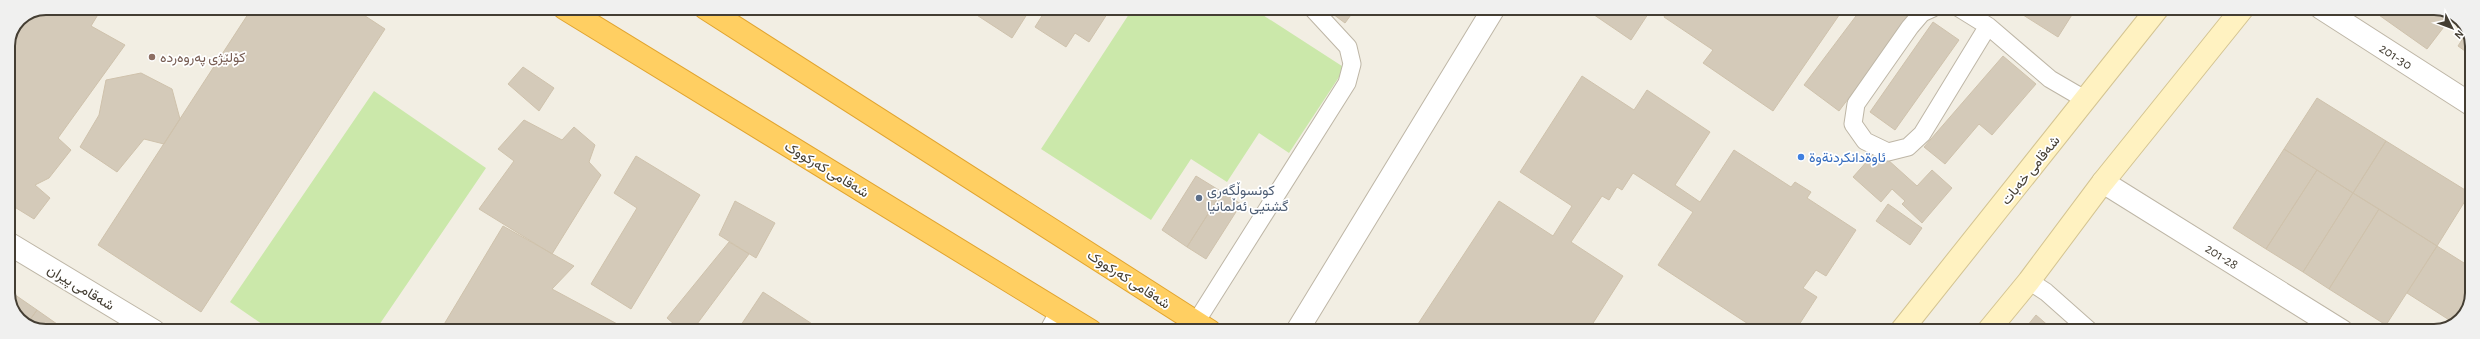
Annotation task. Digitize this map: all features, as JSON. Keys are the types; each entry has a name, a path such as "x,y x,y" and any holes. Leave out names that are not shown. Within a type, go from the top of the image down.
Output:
{"highway":[{"name":"شەقامی کەرکووک","path":"575,15 1080,324"},
{"name":"شەقامی کەرکووک","path":"716,15 1200,324"}],"street":[{"path":"1301,324 1490,15"},
{"name":"شەقامی خەبات","path":"1907,324 2153,15"},
{"path":"1994,324 2103,182 2236,15"},
{"name":"201-30","path":"2332,15 2465,100"},
{"name":"201-28","path":"2103,182 2331,324"},
{"name":"شەقامی پیران","path":"15,247 142,324"}],"lane":[{"path":"1204,324 1347,83 1352,64 1348,47 1318,15"},
{"path":"1920,15 1910,27 1856,104 1853,124 1865,141 1888,152 1908,147 1922,134 1988,26"},
{"path":"1970,15 1988,26 2050,79 2086,100"},
{"path":"2028,281 2046,292 2082,324"},
{"path":"1052,324 1059,311"}],"green space":[{"path":"1128,15 1263,15 1345,68 1289,153 1259,133 1227,182 1191,159 1151,220 1041,149"},
{"path":"374,91 486,168 380,324 262,324 230,302"}],"building":[{"path":"46,15 98,15 91,26 125,45 58,138 71,150 49,178 35,185 50,198 34,219 15,207 15,46 17,34 24,24 34,17"},
{"path":"247,15 364,15 385,29 201,312 98,245"},
{"path":"977,15 1027,15 1012,38"},
{"path":"1043,15 1106,15 1089,42 1075,33 1066,47 1035,27"},
{"path":"1334,15 1351,15 1345,23"},
{"path":"1594,15 1647,15 1631,40"},
{"path":"1665,15 1839,15 1773,111 1703,63 1713,50 1664,17"},
{"path":"1857,15 1911,15 1839,111 1804,85"},
{"path":"2023,15 2072,15 2058,37"},
{"path":"2379,15 2438,15 2450,19 2427,49"},
{"path":"1933,22 1959,40 1895,130 1870,112"},
{"path":"2464,37 2465,51 2458,46"},
{"path":"2003,56 2036,84 1992,135 1979,124 1945,164 1924,147"},
{"path":"523,67 554,88 539,111 508,84"},
{"path":"141,73 172,89 180,119 164,144 144,139 117,172 80,147 99,115 106,80"},
{"path":"1582,76 1634,110 1647,90 1710,132 1675,185 1700,202 1734,150 1791,187 1795,182 1811,192 1807,198 1856,230 1826,276 1816,270 1803,288 1817,297 1800,324 1748,324 1658,265 1693,212 1633,173 1622,190 1617,187 1609,200 1602,196 1571,242 1623,276 1592,324 1418,324 1499,201 1553,236 1572,206 1520,172"},
{"path":"2317,98 2386,141 2353,193 2284,149"},
{"path":"524,120 562,140 574,127 595,145 589,162 601,175 552,254 479,209 514,161 498,149"},
{"path":"2386,141 2465,190 2465,201 2437,246 2353,193"},
{"path":"2284,149 2317,170 2266,249 2233,228"},
{"path":"1877,150 1917,186 1932,170 1952,188 1922,223 1902,204 1905,201 1892,189 1881,202 1853,177"},
{"path":"636,156 700,195 631,309 591,284 637,208 614,193"},
{"path":"2317,170 2353,193 2303,272 2266,249"},
{"path":"1196,176 1222,192 1187,247 1162,230"},
{"path":"1222,192 1241,204 1206,259 1187,247"},
{"path":"2353,193 2379,209 2329,289 2303,272"},
{"path":"735,201 775,223 756,258 719,235"},
{"path":"1888,204 1922,228 1910,245 1876,221"},
{"path":"2379,209 2437,246 2387,324 2329,289"},
{"path":"503,226 574,266 552,289 617,324 444,324"},
{"path":"729,242 749,254 697,324 674,324 667,318"},
{"path":"2437,246 2465,264 2464,301 2459,312 2449,320 2407,293"},
{"path":"763,292 812,324 742,324"},
{"path":"15,295 37,310 30,320 27,318 17,305"},
{"path":"37,310 57,324 42,324 30,320"},
{"path":"2036,315 2046,324 2029,324"}],"place":[{"name":"کۆلێژی پەروەردە","path":"152,57"},
{"name":"ئاوةدانكردنةوة","path":"1801,157"},
{"name":"کونسوڵگەری گشتیی ئەڵمانیا","path":"1199,198"}]}
